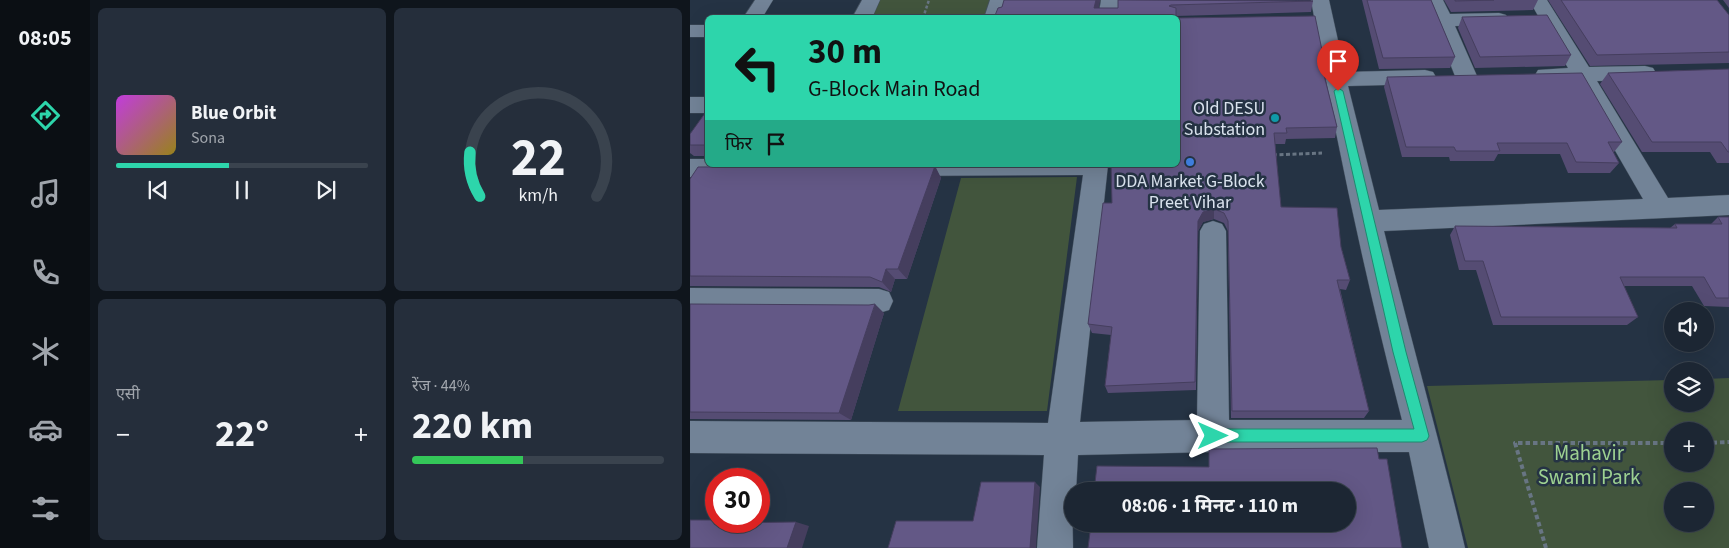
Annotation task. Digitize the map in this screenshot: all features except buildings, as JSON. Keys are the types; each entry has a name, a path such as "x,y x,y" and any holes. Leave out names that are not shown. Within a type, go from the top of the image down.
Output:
{"street":[{"path":"754,15 764,0"},
{"path":"864,15 871,0"},
{"path":"995,15 999,0"},
{"path":"1108,15 1110,0"},
{"path":"1336,79 1476,76 1442,20 1434,0"},
{"path":"1316,13 1336,79 1399,352 1422,436 1447,548"},
{"path":"1442,20 1534,14 1584,75 1662,208"},
{"path":"690,31 705,31"},
{"path":"1525,75 1661,73"},
{"path":"690,106 705,105"},
{"path":"1055,548 1062,439 1096,167"},
{"path":"690,168 759,168"},
{"path":"1369,221 1729,205"},
{"path":"1213,231 1213,436"},
{"path":"690,300 879,301"},
{"path":"690,436 1062,439 1213,436 1422,436"}],"path":[{"path":"924,15 930,0"},
{"path":"1268,155 1353,151"},
{"path":"1714,442 1729,442"},
{"path":"1546,548 1515,443 1664,443"}],"green space":[{"path":"877,0 991,0 986,15 870,15"},
{"path":"1077,177 1047,411 898,411 961,178"},
{"name":"Mahavir Swami Park","path":"1729,378 1729,548 1468,548 1427,386 1664,380 1664,412 1714,412 1714,379"}],"place":[{"name":"Old DESU Substation","path":"1275,118"},
{"name":"DDA Market G-Block Preet Vihar","path":"1190,162"}],"route":[{"path":"1213,436 1422,436 1399,352 1338,91"}]}
